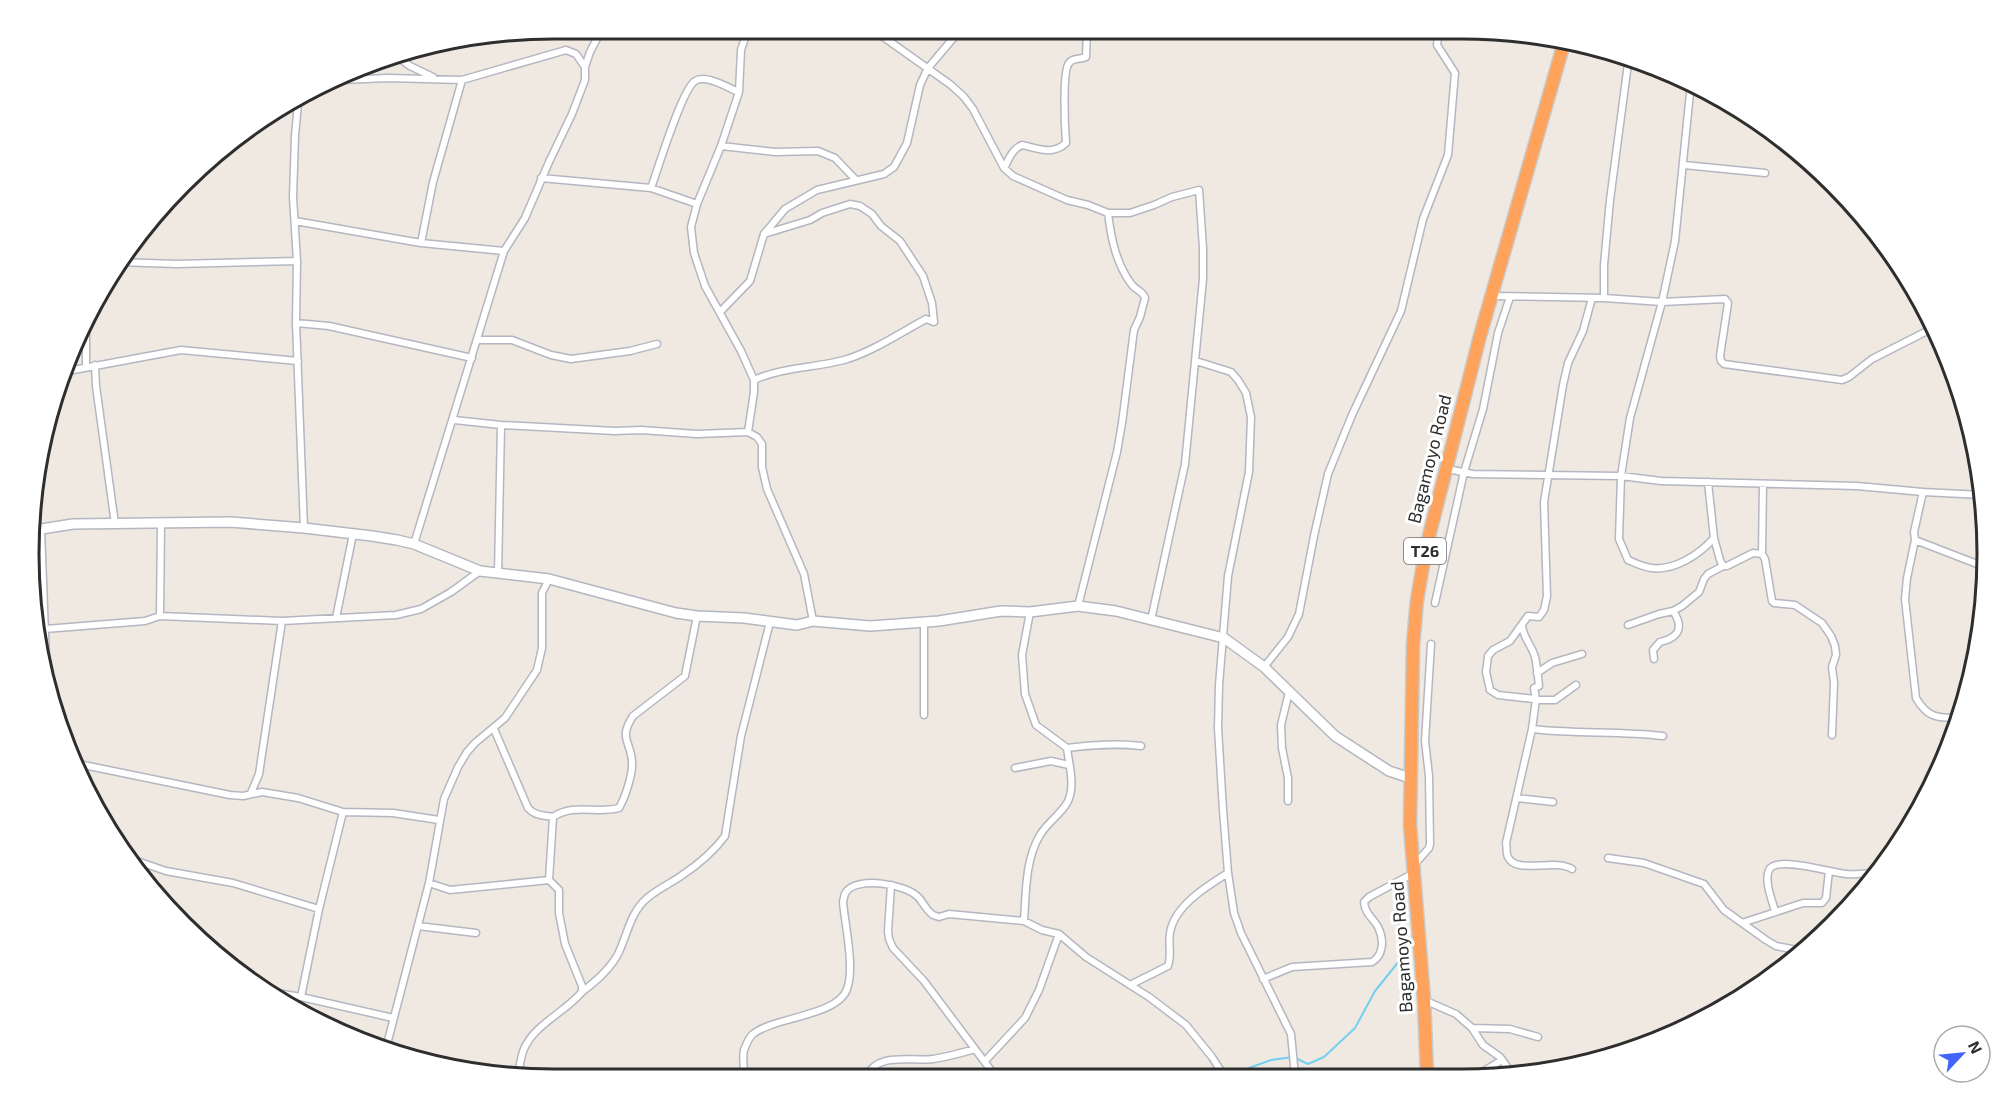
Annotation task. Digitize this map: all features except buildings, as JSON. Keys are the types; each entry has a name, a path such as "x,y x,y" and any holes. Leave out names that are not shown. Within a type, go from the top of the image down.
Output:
{"highway":[{"name":"Bagamoyo Road","path":"1427,1069 1424,1000 1410,825 1413,645 1417,600 1426,548 1491,296 1562,49"}],"street":[{"path":"414,544 454,420 504,251 525,218 579,97 585,80 585,68 596,39"},
{"path":"745,39 741,50 739,92 721,146 697,204 691,227 694,253 705,286 754,380 753,405 748,432"},
{"path":"720,312 750,281 764,234 785,209 817,190 855,179 884,174 894,167 907,143 917,96 928,68 953,39"},
{"path":"1004,168 1018,147 1022,145 1052,151 1059,150 1066,143 1066,67 1074,58 1086,57 1087,39"},
{"path":"1264,667 1288,637 1299,614 1328,474 1352,415 1401,311 1423,219 1448,155 1455,73 1437,45 1438,39"},
{"path":"889,40 951,85 968,103 1004,168 1013,176 1067,200 1108,213 1130,213 1198,190 1203,279 1185,464 1151,620"},
{"path":"354,79 462,80 566,50 576,54 585,68"},
{"path":"404,62 437,79"},
{"path":"1604,298 1604,265 1610,200 1628,66"},
{"path":"651,188 678,113 694,81 703,78 739,92"},
{"path":"422,243 436,174 462,80"},
{"path":"1690,92 1675,241 1662,302 1630,418 1622,476 1619,539 1628,560 1650,568 1671,568 1697,553 1713,538"},
{"path":"298,107 293,197 297,261 296,322 304,528"},
{"path":"721,146 775,152 818,151 835,158 855,179"},
{"path":"1684,165 1765,173"},
{"path":"541,178 651,188 697,204"},
{"path":"754,380 776,372 851,358 926,319 934,322 932,303 923,276 900,241 881,226 872,214 860,206 850,204 822,213 810,220 764,234"},
{"path":"1078,606 1117,452 1134,330 1146,298 1132,285 1120,264 1114,249 1108,213"},
{"path":"295,221 422,243 504,251"},
{"path":"130,262 177,264 297,261"},
{"path":"1491,296 1604,298 1662,302 1725,299 1728,303 1720,356 1724,364 1823,379 1842,380 1849,377 1872,359 1926,331"},
{"path":"1436,603 1464,472 1483,409 1498,333 1510,297"},
{"path":"1576,685 1555,700 1498,695 1490,690 1486,672 1488,656 1493,650 1510,640 1528,616 1539,617 1544,610 1547,596 1544,502 1565,374 1592,298"},
{"path":"296,322 329,326 472,358"},
{"path":"86,339 86,366"},
{"path":"477,340 512,340 551,355 571,359 630,351 657,344"},
{"path":"73,370 181,350 298,361"},
{"path":"1196,361 1231,372 1246,393 1251,417 1249,472 1228,576 1219,685 1218,728 1228,873 1234,913 1241,933 1291,1034 1294,1069"},
{"path":"95,365 115,524"},
{"path":"454,420 501,425 697,434 748,432 757,437 762,444 762,467 767,489 804,574 813,621"},
{"path":"498,574 501,425"},
{"path":"1447,469 1464,472 1622,476 1661,481 1857,486 1974,495"},
{"path":"1708,482 1713,538 1723,566"},
{"path":"1763,484 1762,554 1765,559 1772,601 1795,605 1822,623 1835,646 1836,654 1832,667 1834,683 1832,735"},
{"path":"1923,492 1914,532 1915,540 1905,599 1916,698 1923,710 1932,716 1951,717"},
{"path":"40,530 73,524 230,522 353,534 414,544 480,571 549,579 649,607 697,616 744,618 797,625 813,621 870,627 1001,611 1030,612 1078,606 1116,611 1224,638 1264,667 1335,736 1389,771 1410,778"},
{"path":"160,616 161,523"},
{"path":"336,618 353,534"},
{"path":"1915,540 1977,564"},
{"path":"39,547 45,633"},
{"path":"1628,625 1673,611 1699,592 1708,574 1754,553 1762,554"},
{"path":"45,629 145,621 160,616 282,621 396,615 421,609 451,592 480,571"},
{"path":"387,1042 429,883 444,799 458,767 475,743 505,718 537,670 542,648 542,592 549,579"},
{"path":"1654,659 1653,650 1659,642 1672,638 1679,629 1680,623 1673,611"},
{"path":"1030,612 1022,655 1025,694 1036,725 1067,748 1104,744 1141,746"},
{"path":"494,729 528,808 532,812 553,817 560,812 582,808 613,810 619,808 633,766 632,755 625,738 627,725 633,716 686,676 697,616"},
{"path":"251,793 259,774 282,621"},
{"path":"519,1068 523,1050 540,1027 559,1014 605,973 617,955 636,910 652,894 682,876 719,844 724,836 741,736 770,622"},
{"path":"924,622 924,715"},
{"path":"1522,626 1535,657 1539,686 1534,688 1536,699 1532,729 1506,843 1507,856 1513,864 1522,866 1557,863 1572,869"},
{"path":"1263,979 1292,966 1372,962 1381,954 1380,933 1364,910 1364,902 1414,869 1430,844 1429,776 1425,741 1431,644"},
{"path":"1537,673 1552,663 1582,654"},
{"path":"1288,801 1288,778 1282,748 1281,725 1290,692"},
{"path":"1532,729 1560,732 1627,732 1663,736"},
{"path":"1411,742 1425,741"},
{"path":"1024,921 1028,876 1033,854 1040,836 1070,795 1067,748"},
{"path":"1015,768 1051,761 1069,765"},
{"path":"84,765 230,795 243,796 262,792 298,798 343,812 393,813 439,820"},
{"path":"1517,798 1553,802"},
{"path":"302,997 319,909 343,812"},
{"path":"553,817 549,880 559,890 559,912 565,944 582,986 582,992"},
{"path":"1608,858 1644,863 1704,884 1724,910 1776,946 1792,949"},
{"path":"141,862 166,871 233,883 319,909"},
{"path":"1775,911 1768,876 1771,867 1780,863 1845,874 1867,873"},
{"path":"1742,923 1803,903 1816,905 1822,903 1826,898 1829,871"},
{"path":"1130,985 1168,966 1171,959 1170,934 1175,920 1192,897 1228,873"},
{"path":"429,883 450,890 549,880"},
{"path":"744,1069 743,1053 752,1035 771,1025 832,1005 842,998 847,990 850,973 843,902 846,892 862,884 883,883 917,895 933,915 949,914 1024,921 1042,930 1059,934 1086,957 1130,985 1185,1025 1220,1069"},
{"path":"891,885 888,931 893,948 924,981 990,1069"},
{"path":"418,926 476,933"},
{"path":"985,1061 1025,1018 1039,990 1059,934"},
{"path":"288,995 393,1018"},
{"path":"1424,1000 1456,1014 1472,1028 1483,1045 1494,1052 1507,1067"},
{"path":"1472,1028 1510,1029 1538,1037"},
{"path":"873,1069 884,1061 931,1059 975,1049"},
{"path":"1488,1068 1502,1060"}],"waterway":[{"path":"1248,1069 1271,1060 1293,1057 1308,1064 1324,1057 1355,1028 1375,991 1400,960 1403,935 1394,911"}]}
